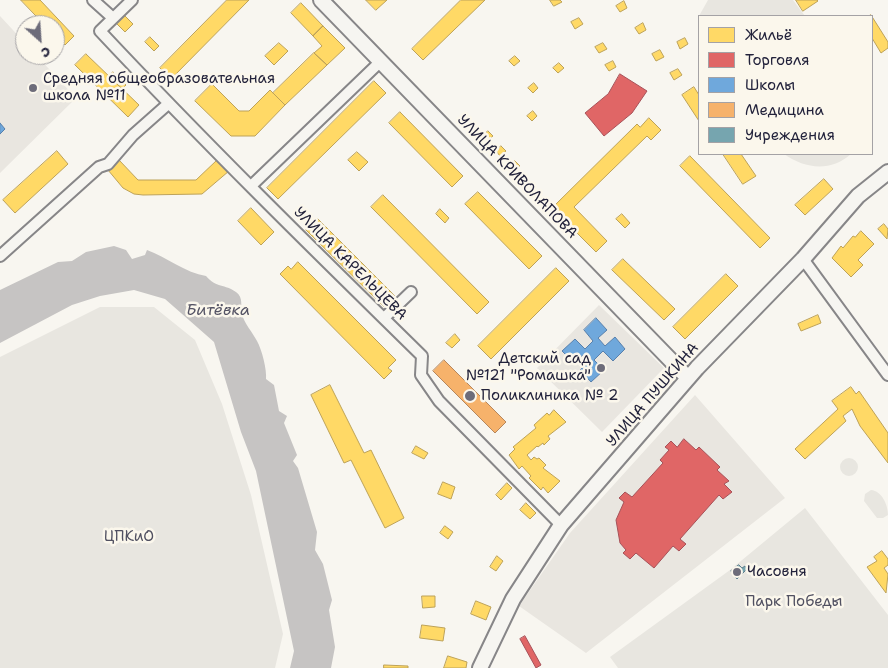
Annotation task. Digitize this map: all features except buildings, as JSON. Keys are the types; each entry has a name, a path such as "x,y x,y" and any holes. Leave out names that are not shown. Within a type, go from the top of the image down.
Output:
{"main road":[{"name":"УЛИЦА КРИВОЛАПОВА","path":"321,0 688,378"},
{"name":"УЛИЦА ПУШКИНА","path":"480,668 513,598 561,525 688,378 803,259 858,196 888,172"}],"street":[{"path":"93,0 113,18 132,0"},
{"name":"УЛИЦА КАРЕЛЬЦЕВА","path":"113,18 100,31 168,104 296,234 422,356 421,375 439,401 561,525"},
{"path":"250,186 381,61"},
{"path":"0,256 99,167 108,164 133,135 168,104"},
{"path":"803,259 888,375"},
{"path":"384,318 412,292"}],"shaded area":[{"name":"Средняя общеобразовательная школа №11","path":"0,16 15,32 15,65 45,65 76,98 0,173"},
{"name":"Детский сад №121 \"Ромашка\"","path":"599,305 664,368 602,432 537,368"},
{"path":"695,395 785,498 586,653 519,606 570,533"}],"green space":[{"path":"708,0 793,0 804,15 700,15"},
{"path":"786,155 850,155 835,164 827,166 809,165"},
{"name":"ЦПКиО","path":"100,307 154,307 195,340 222,404 251,495 283,634 275,668 0,668 0,357"},
{"path":"849,458 855,461 858,467 855,473 849,476 843,473 840,467 843,461"},
{"path":"871,490 878,493 886,503 888,515 883,518 877,518 864,501 865,494"},
{"name":"Парк Победы","path":"805,508 888,615 888,668 618,668 610,657 730,570"}],"water":[{"name":"Битёвка","path":"114,246 126,250 132,259 145,255 147,250 191,272 206,276 213,282 236,292 240,297 243,317 257,341 262,355 266,379 274,385 279,411 287,416 284,423 297,455 293,461 298,468 317,532 315,550 323,564 332,600 329,610 335,647 331,668 290,668 294,651 256,471 241,432 214,342 165,299 134,290 100,296 72,305 0,343 0,290 58,262 72,261 86,252"}],"place":[{"name":"Средняя общеобразовательная школа №11","path":"33,88"},
{"name":"Детский сад №121 \"Ромашка\"","path":"601,368"},
{"name":"Поликлиника № 2","path":"470,396"},
{"name":"Часовня","path":"737,572"}]}
